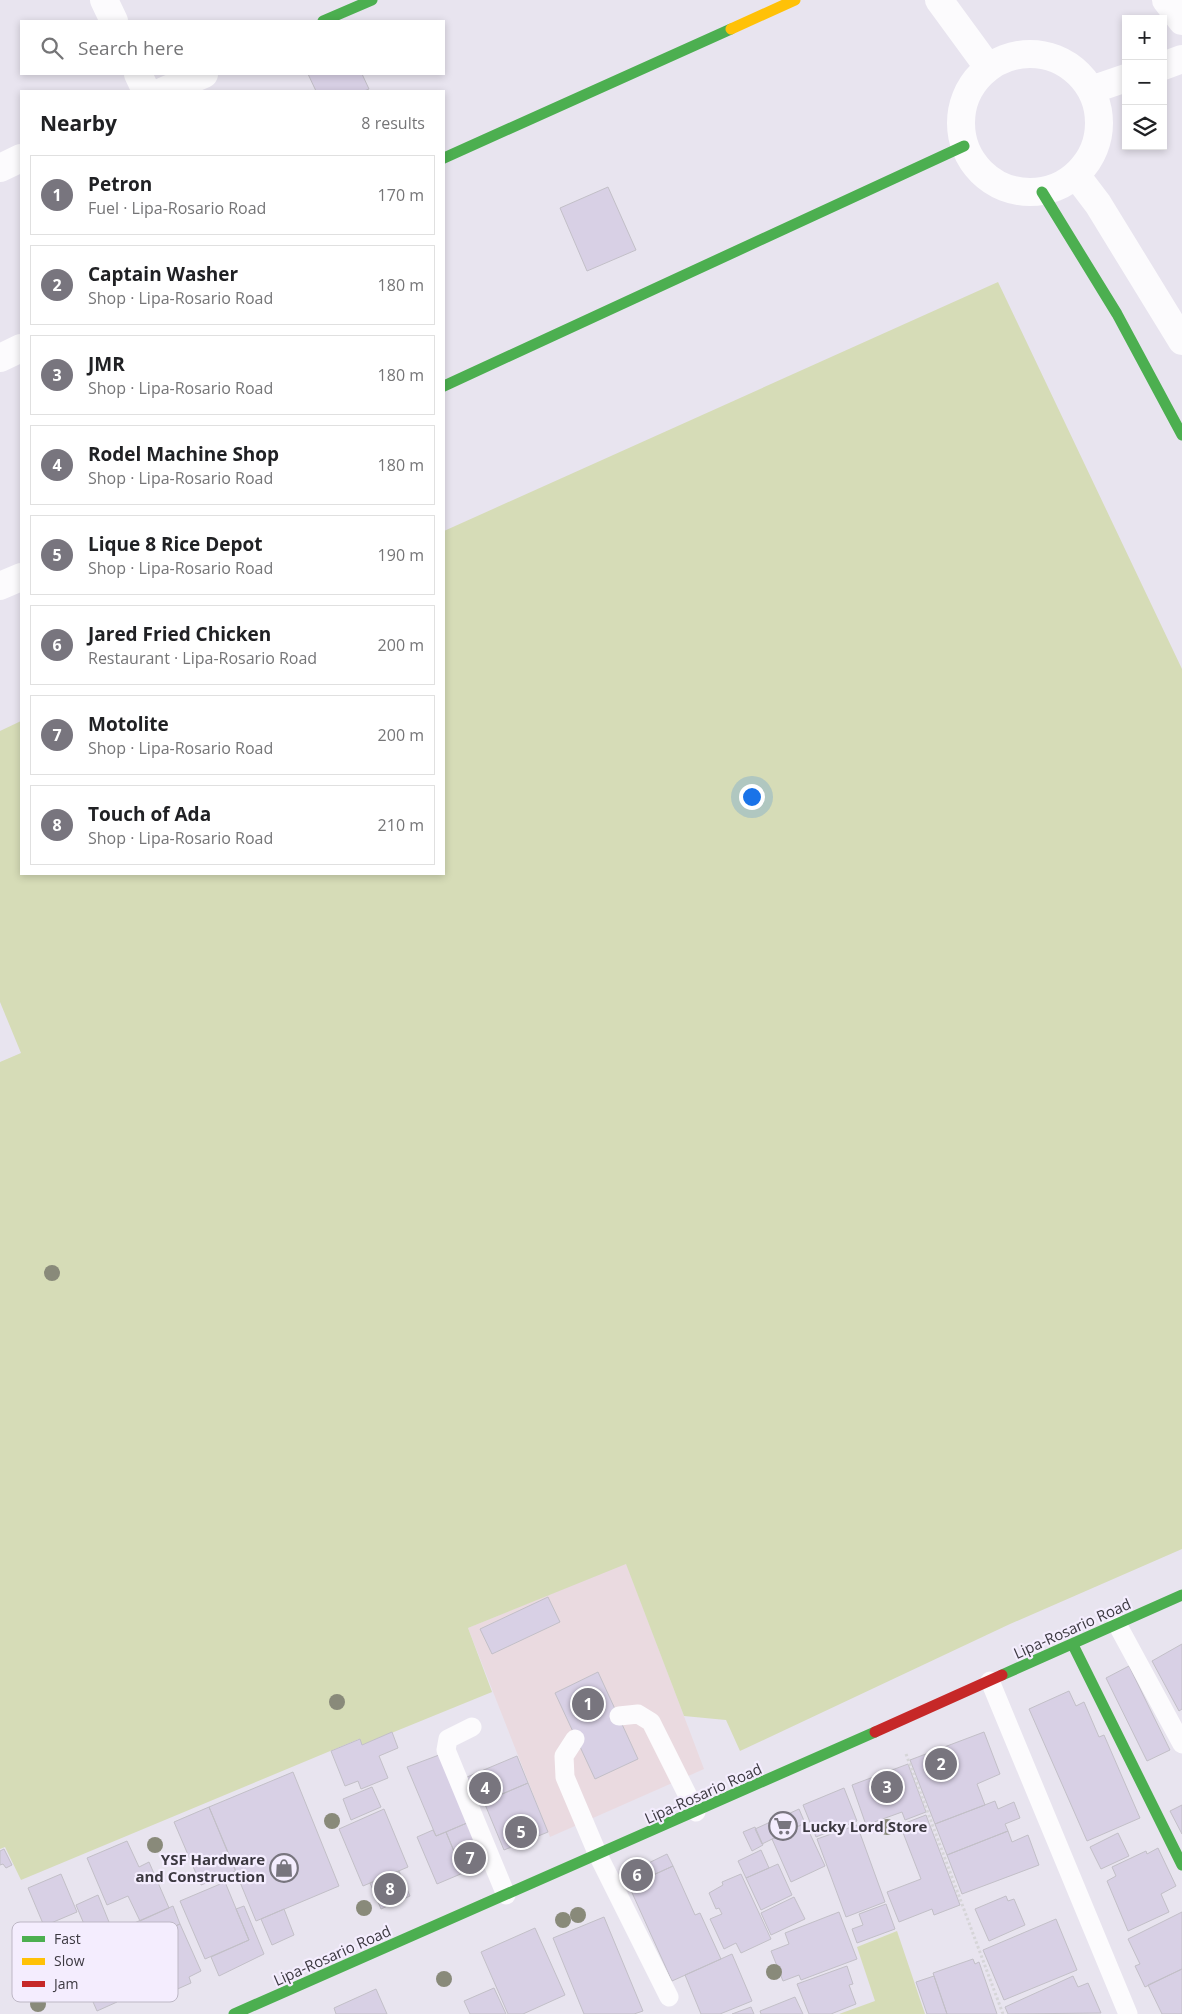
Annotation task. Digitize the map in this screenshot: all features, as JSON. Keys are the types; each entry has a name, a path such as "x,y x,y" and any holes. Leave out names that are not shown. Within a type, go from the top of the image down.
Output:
{"street":[{"path":"104,0 114,20"},
{"path":"326,20 372,0"},
{"path":"445,158 795,0"},
{"path":"939,0 988,67"},
{"path":"1166,0 1182,22"},
{"path":"1025,53 1045,54 1064,61 1080,73 1091,90 1098,108 1100,126 1096,144 1088,161 1076,175 1060,186 1042,192 1022,193 1003,187 987,178 973,163 964,146 961,128 964,103 975,79 988,67 1006,57 1025,53"},
{"path":"1167,65 1182,59"},
{"path":"138,75 146,90"},
{"path":"166,90 202,75"},
{"path":"1091,90 1122,79"},
{"path":"445,386 964,146"},
{"path":"0,168 20,158"},
{"path":"1076,175 1098,204 1182,341"},
{"path":"1042,192 1117,314 1182,435"},
{"path":"0,358 20,348"},
{"path":"0,586 20,577"},
{"name":"Lipa-Rosario Road","path":"234,2014 696,1812 1182,1595"},
{"path":"1073,1645 1182,1865"}],"lane":[{"path":"1117,1624 1182,1744"},
{"path":"990,1681 1128,2014"},
{"path":"619,1716 638,1714 651,1722 696,1812"},
{"path":"472,1727 448,1739 446,1750 506,1895"},
{"path":"574,1739 564,1756 565,1776 598,1855 669,1997"}],"path":[{"path":"894,1723 1003,2014"}],"shaded area":[{"path":"626,1563 704,1769 550,1837 468,1628"}],"green space":[{"path":"998,282 1182,669 1182,1549 1010,1624 740,1751 726,1720 684,1716 626,1564 468,1628 492,1692 362,1745 359,1739 21,1880 5,1847 0,1849 0,1062 21,1053 0,1002 0,731 20,721 20,875 445,875 445,531"},
{"path":"897,1931 925,2014 839,2014 875,2001 857,1947"}],"building":[{"path":"308,75 362,75 369,89 366,90 316,90"},
{"path":"608,187 636,250 587,271 560,208"},
{"path":"548,1597 560,1622 492,1654 480,1629"},
{"path":"1182,1644 1182,1709 1179,1711 1152,1661"},
{"path":"1129,1666 1170,1750 1147,1761 1106,1678"},
{"path":"598,1672 638,1759 595,1779 555,1693"},
{"path":"1069,1691 1076,1706 1084,1702 1099,1737 1104,1735 1140,1818 1087,1841 1029,1709"},
{"path":"392,1732 398,1748 379,1756 388,1778 361,1789 358,1781 345,1786 331,1751 360,1739 362,1745"},
{"path":"984,1732 1000,1774 977,1784 985,1805 935,1824 910,1760"},
{"path":"439,1755 467,1823 436,1836 407,1767"},
{"path":"517,1756 528,1783 478,1804 467,1777"},
{"path":"908,1764 926,1812 905,1820 902,1812 866,1825 852,1785"},
{"path":"293,1772 339,1886 256,1921 209,1807"},
{"path":"528,1783 548,1832 504,1850 484,1802"},
{"path":"372,1787 381,1807 351,1820 343,1799"},
{"path":"844,1788 857,1821 816,1837 803,1805"},
{"path":"995,1801 998,1809 1014,1802 1020,1818 1005,1824 1008,1831 947,1855 935,1824"},
{"path":"1182,1805 1182,1834 1170,1811"},
{"path":"209,1807 236,1871 201,1885 174,1822"},
{"path":"384,1809 408,1867 363,1886 339,1829"},
{"path":"799,1809 805,1823 762,1844 755,1829"},
{"path":"926,1815 960,1905 934,1915 932,1909 899,1922 887,1892 921,1879 900,1825"},
{"path":"467,1823 484,1864 463,1873 446,1832"},
{"path":"805,1823 825,1866 791,1882 772,1839"},
{"path":"857,1825 885,1902 846,1917 817,1839"},
{"path":"755,1827 763,1845 752,1851 743,1832"},
{"path":"433,1830 436,1836 446,1832 463,1873 437,1884 417,1837"},
{"path":"1008,1831 1012,1842 1028,1835 1039,1865 962,1894 947,1855"},
{"path":"1118,1833 1129,1856 1101,1869 1090,1847"},
{"path":"127,1841 139,1867 149,1862 169,1908 140,1921 128,1896 107,1905 87,1858"},
{"path":"1158,1848 1176,1886 1161,1894 1169,1912 1128,1931 1107,1881 1116,1876 1112,1867 1146,1851 1147,1854"},
{"path":"4,1849 12,1865 6,1868 3,1864 0,1865 0,1851"},
{"path":"761,1850 769,1868 746,1878 738,1861"},
{"path":"667,1854 673,1866 629,1886 624,1875"},
{"path":"778,1864 792,1895 761,1910 746,1878"},
{"path":"673,1866 695,1915 700,1913 721,1959 672,1981 629,1886"},
{"path":"399,1871 410,1896 381,1909 370,1883"},
{"path":"61,1874 77,1912 53,1922 42,1922 28,1888"},
{"path":"741,1874 771,1939 741,1953 736,1943 724,1949 710,1919 722,1914 719,1908 716,1909 709,1893 723,1885 722,1882"},
{"path":"225,1882 249,1940 205,1959 180,1901"},
{"path":"98,1895 109,1922 83,1922 76,1905"},
{"path":"1006,1896 1008,1901 1014,1899 1025,1925 989,1941 975,1909"},
{"path":"794,1897 805,1919 771,1935 761,1913"},
{"path":"886,1904 895,1929 857,1943 852,1929 863,1925 859,1914"},
{"path":"173,1906 180,1924 178,1925 178,1922 137,1922"},
{"path":"244,1906 264,1954 219,1976 211,1957 249,1940 236,1909"},
{"path":"284,1909 294,1935 272,1945 261,1919"},
{"path":"839,1912 857,1959 801,1980 799,1975 783,1981 771,1951 789,1944 785,1933"},
{"path":"1182,1912 1182,1969 1145,1987 1135,1966 1140,1964 1128,1939"},
{"path":"604,1917 643,2011 634,2014 584,2014 553,1938"},
{"path":"1056,1919 1077,1970 1004,2000 983,1950"},
{"path":"180,1924 201,1971 189,1977 191,1983 178,1989 178,1925"},
{"path":"535,1928 565,1995 523,2014 508,2014 481,1952"},
{"path":"732,1954 752,2001 720,2014 701,2014 685,1975"},
{"path":"973,1959 975,1964 979,1962 997,2014 947,2014 933,1973"},
{"path":"847,1966 853,1984 849,1985 856,2004 831,2014 809,2014 797,1984"},
{"path":"1182,1969 1182,2014 1162,2014 1148,1985"},
{"path":"934,1976 947,2014 927,2014 916,1982"},
{"path":"1073,1976 1078,1987 1088,1983 1101,2013 1008,2014 1005,2007"},
{"path":"494,1988 506,2014 470,2014 464,2001"},
{"path":"376,1989 387,2014 336,2014 334,2008"},
{"path":"795,1997 803,2014 761,2014 760,2011"},
{"path":"93,2002 117,2002 97,2011"},
{"path":"751,2007 754,2014 732,2014"}],"traffic: fast":[{"path":"325,20 372,0"},
{"path":"445,158 731,29"},
{"path":"445,386 964,146"},
{"path":"1042,192 1117,314 1182,435"},
{"path":"1002,1675 1182,1595"},
{"path":"1073,1645 1182,1865"},
{"path":"234,2014 875,1732"}],"traffic: slow":[{"path":"731,29 795,0"}],"traffic: jam":[{"path":"875,1732 1002,1675"}],"place":[{"name":"Petron","path":"588,1704"},
{"name":"Captain Washer","path":"941,1764"},
{"name":"JMR","path":"887,1787"},
{"name":"Rodel Machine Shop","path":"485,1788"},
{"name":"Lucky Lord Store","path":"783,1826"},
{"name":"Lique 8 Rice Depot","path":"521,1832"},
{"name":"Motolite","path":"470,1858"},
{"name":"YSF Hardware and Construction","path":"284,1868"},
{"name":"Jared Fried Chicken","path":"637,1875"},
{"name":"Touch of Ada","path":"390,1889"}]}
